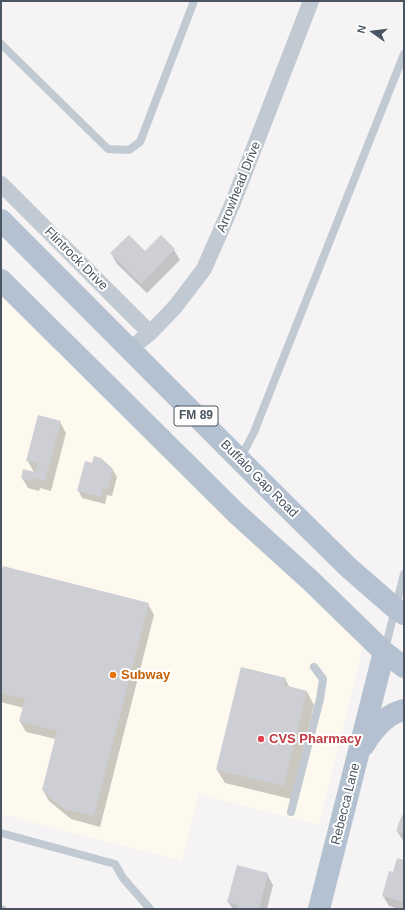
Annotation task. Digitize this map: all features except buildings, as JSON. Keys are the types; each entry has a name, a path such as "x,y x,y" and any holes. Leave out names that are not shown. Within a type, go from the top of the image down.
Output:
{"main road":[{"name":"Buffalo Gap Road","path":"1,220 349,568 400,611"},
{"name":"FM 89","path":"1,280 236,512 311,581 384,652 404,666"},
{"name":"Rebecca Lane","path":"319,909 384,652"},
{"path":"358,755 371,733 382,722 397,712 404,710"}],"street":[{"name":"Arrowhead Drive","path":"130,349 150,333 175,307 204,269 232,206 311,1"},
{"name":"Flintrock Drive","path":"1,184 150,333"}],"lane":[{"path":"1,44 108,149 129,150 140,142 194,1"},
{"path":"240,460 254,432 404,54"},
{"path":"384,652 400,611 404,574"},
{"path":"291,812 320,699 323,679 314,667"},
{"path":"1,833 115,864 123,878 150,909"}],"shaded area":[{"path":"1,290 364,643 319,825 199,794 182,861 1,814"}],"place":[{"name":"Subway","path":"113,675"},
{"name":"CVS Pharmacy","path":"261,739"}]}
